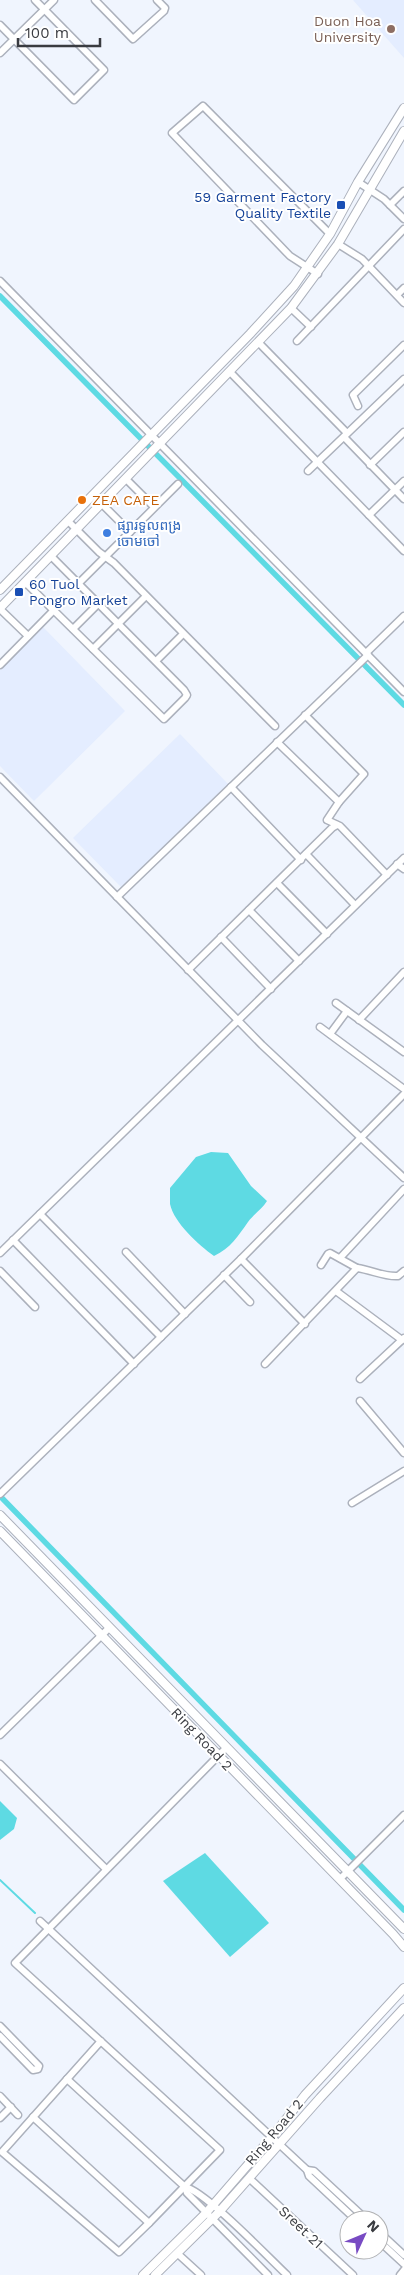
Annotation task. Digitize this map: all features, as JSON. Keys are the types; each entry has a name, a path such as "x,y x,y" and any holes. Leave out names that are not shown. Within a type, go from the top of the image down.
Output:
{"main road":[{"path":"0,590 281,302 330,234 358,182 404,108"},
{"path":"0,609 291,308 318,274 338,244 404,131"},
{"name":"Ring Road 2","path":"0,1516 404,1929"},
{"name":"Ring Road 2","path":"0,1531 404,1947"},
{"path":"393,1934 404,1942"},
{"name":"Ring Road 2","path":"155,2275 178,2254 209,2216 212,2205 272,2138 305,2095 404,1988"},
{"path":"395,1999 404,1993"},
{"name":"Ring Road 2","path":"144,2275 209,2216 220,2211 404,2008"}],"street":[{"path":"0,25 74,100 104,70 35,0"},
{"path":"0,53 54,0"},
{"path":"94,0 133,39 165,8 157,0"},
{"path":"318,274 290,256 172,133 203,106 330,234"},
{"path":"358,182 369,188 404,219"},
{"path":"390,205 404,191"},
{"path":"298,342 368,265 404,229"},
{"path":"338,244 368,265 404,302"},
{"path":"0,281 146,440 365,657 404,692"},
{"path":"397,295 404,288"},
{"path":"291,308 311,327"},
{"path":"259,343 346,435 370,465 404,499"},
{"path":"358,406 353,395 404,345"},
{"path":"230,372 404,551"},
{"path":"308,471 404,379"},
{"path":"370,465 404,432"},
{"path":"126,478 154,507"},
{"path":"369,514 404,481"},
{"path":"78,584 178,484"},
{"path":"102,504 130,532"},
{"path":"68,521 276,726"},
{"path":"25,582 164,720 187,695 184,690 50,556"},
{"path":"93,649 146,596"},
{"path":"73,629 98,604"},
{"path":"0,609 28,636"},
{"path":"1,662 54,610"},
{"path":"117,897 365,657 404,616"},
{"path":"156,661 182,634"},
{"path":"305,715 364,774 339,802 328,820 337,825 387,875"},
{"path":"277,742 339,802"},
{"path":"0,777 262,1045 404,1178"},
{"path":"231,787 300,860"},
{"path":"188,970 337,825"},
{"path":"306,854 355,905"},
{"path":"0,1253 404,858"},
{"path":"398,864 404,870"},
{"path":"277,883 327,934"},
{"path":"250,910 298,961"},
{"path":"221,937 270,989"},
{"path":"359,1020 404,972"},
{"path":"336,1003 404,1052"},
{"path":"330,1034 347,1011"},
{"path":"320,1027 404,1089"},
{"path":"1,1493 241,1259 404,1094"},
{"path":"340,1258 404,1189"},
{"path":"40,1214 161,1337"},
{"path":"13,1240 134,1364"},
{"path":"126,1252 185,1314"},
{"path":"321,1265 329,1253 357,1268 372,1270 388,1277 398,1276 404,1271"},
{"path":"241,1259 305,1324"},
{"path":"265,1364 357,1268"},
{"path":"0,1271 35,1307"},
{"path":"224,1275 250,1302"},
{"path":"336,1291 403,1339 360,1379"},
{"path":"360,1401 404,1453"},
{"path":"352,1503 404,1471"},
{"path":"0,1735 109,1628"},
{"path":"101,2040 2,2152 118,2252 220,2150 101,2040 15,1963 226,1748"},
{"path":"0,1764 106,1869"},
{"path":"340,1879 404,1815"},
{"path":"40,1921 279,2144 306,2170 309,2176 345,2210"},
{"path":"0,2026 39,2066 38,2069 34,2070 0,2036"},
{"path":"66,2079 185,2187 192,2189 220,2211 288,2275"},
{"path":"0,2096 18,2115"},
{"path":"0,2118 10,2108"},
{"path":"33,2117 149,2223"},
{"path":"306,2170 314,2171 356,2210"},
{"name":"Sreet 21","path":"249,2178 353,2275"},
{"path":"185,2187 187,2193 268,2275"},
{"path":"389,2241 404,2255"},
{"path":"389,2250 404,2264"},
{"path":"178,2254 201,2275"},
{"path":"400,2275 404,2270"}],"shaded area":[{"name":"Duon Hoa University","path":"353,0 404,0 404,58"},
{"path":"43,627 125,711 34,801 0,766 0,670"},
{"path":"180,734 228,784 121,887 73,838"}],"water":[{"path":"211,1152 228,1153 251,1186 267,1201 250,1219 234,1241 214,1256 195,1240 176,1219 170,1204 170,1188 196,1157"},
{"path":"0,1801 17,1818 14,1829 0,1840"},
{"path":"205,1853 269,1923 230,1957 163,1881"}],"waterway":[{"path":"0,296 404,705"},
{"path":"0,1496 404,1910"},
{"path":"0,1880 35,1913"}],"place":[{"name":"Duon Hoa University","path":"391,29"},
{"name":"59 Garment Factory Quality Textile","path":"341,205"},
{"name":"ZEA CAFE","path":"82,500"},
{"name":"ផ្សារទួលពង្រ ចោមចៅ","path":"107,533"},
{"name":"60 Tuol Pongro Market","path":"19,592"}]}
